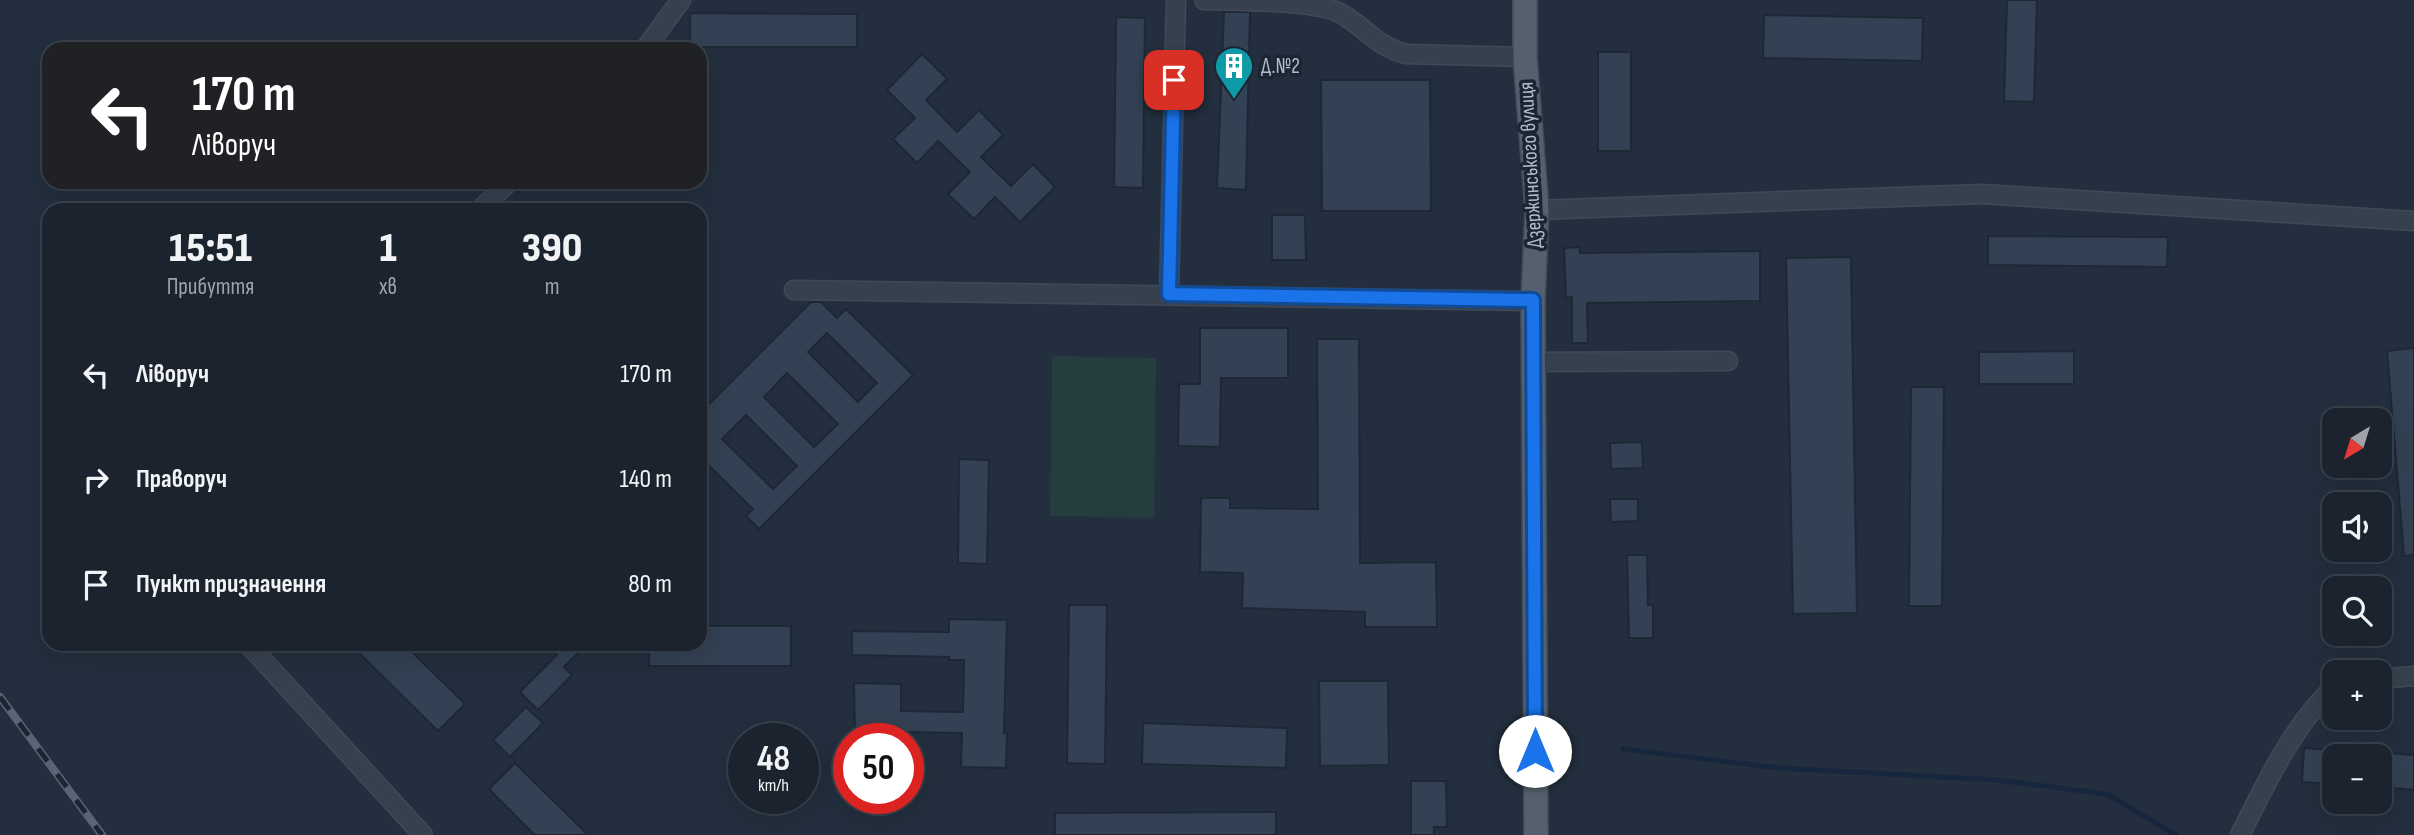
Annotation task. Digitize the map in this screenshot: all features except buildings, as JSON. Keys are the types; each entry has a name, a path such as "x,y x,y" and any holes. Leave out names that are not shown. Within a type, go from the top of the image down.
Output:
{"main road":[{"name":"Дзержинського вулиця","path":"1525,0 1525,57 1537,210 1533,300 1536,835"}],"street":[{"path":"650,42 681,0"},
{"path":"1169,294 1176,0"},
{"path":"1203,0 1314,4 1339,12 1388,49 1406,54 1525,57"},
{"path":"487,203 502,189"},
{"path":"1537,210 1982,194 2414,221"},
{"path":"794,290 1533,300"},
{"path":"1534,362 1728,361"},
{"path":"254,651 423,835"},
{"path":"2392,678 2414,677"},
{"path":"2240,835 2283,754 2322,701"}],"green space":[{"path":"1052,356 1156,358 1154,518 1050,516"}],"waterway":[{"path":"1623,749 1780,768 1997,780 2107,794 2176,835"}],"railway":[{"path":"0,697 102,835"}],"place":[{"name":"Д.№2","path":"1234,100"}],"route":[{"path":"1174,80 1169,294 1533,300 1535,751"}]}
